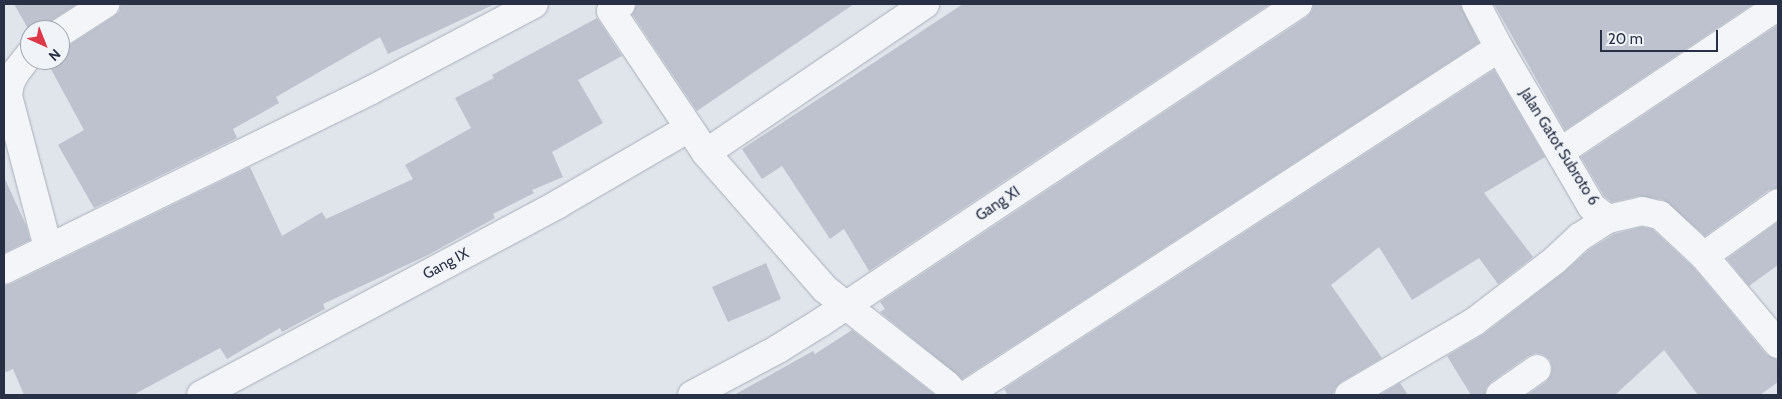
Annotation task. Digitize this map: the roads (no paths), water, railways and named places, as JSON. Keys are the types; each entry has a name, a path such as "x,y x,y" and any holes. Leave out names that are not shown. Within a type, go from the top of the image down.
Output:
{"street":[{"path":"70,27 105,4"},
{"path":"4,270 371,90 534,4"},
{"path":"706,153 925,4"},
{"name":"Gang XI","path":"692,395 778,349 1298,4"},
{"name":"Jalan Gatot Subroto 6","path":"1476,4 1499,48 1592,206 1608,219 1642,211 1660,215 1704,256 1778,344"},
{"path":"612,6 706,153 812,275 836,300 846,305 947,385 956,395"},
{"path":"1560,152 1778,6"},
{"path":"966,395 1499,48"},
{"path":"20,67 10,84 8,96 48,247"},
{"name":"Gang IX","path":"201,395 558,204 689,128"},
{"path":"1704,256 1778,203"},
{"path":"1349,395 1474,322 1555,260 1580,237 1608,219"},
{"path":"1500,395 1537,370"}]}
